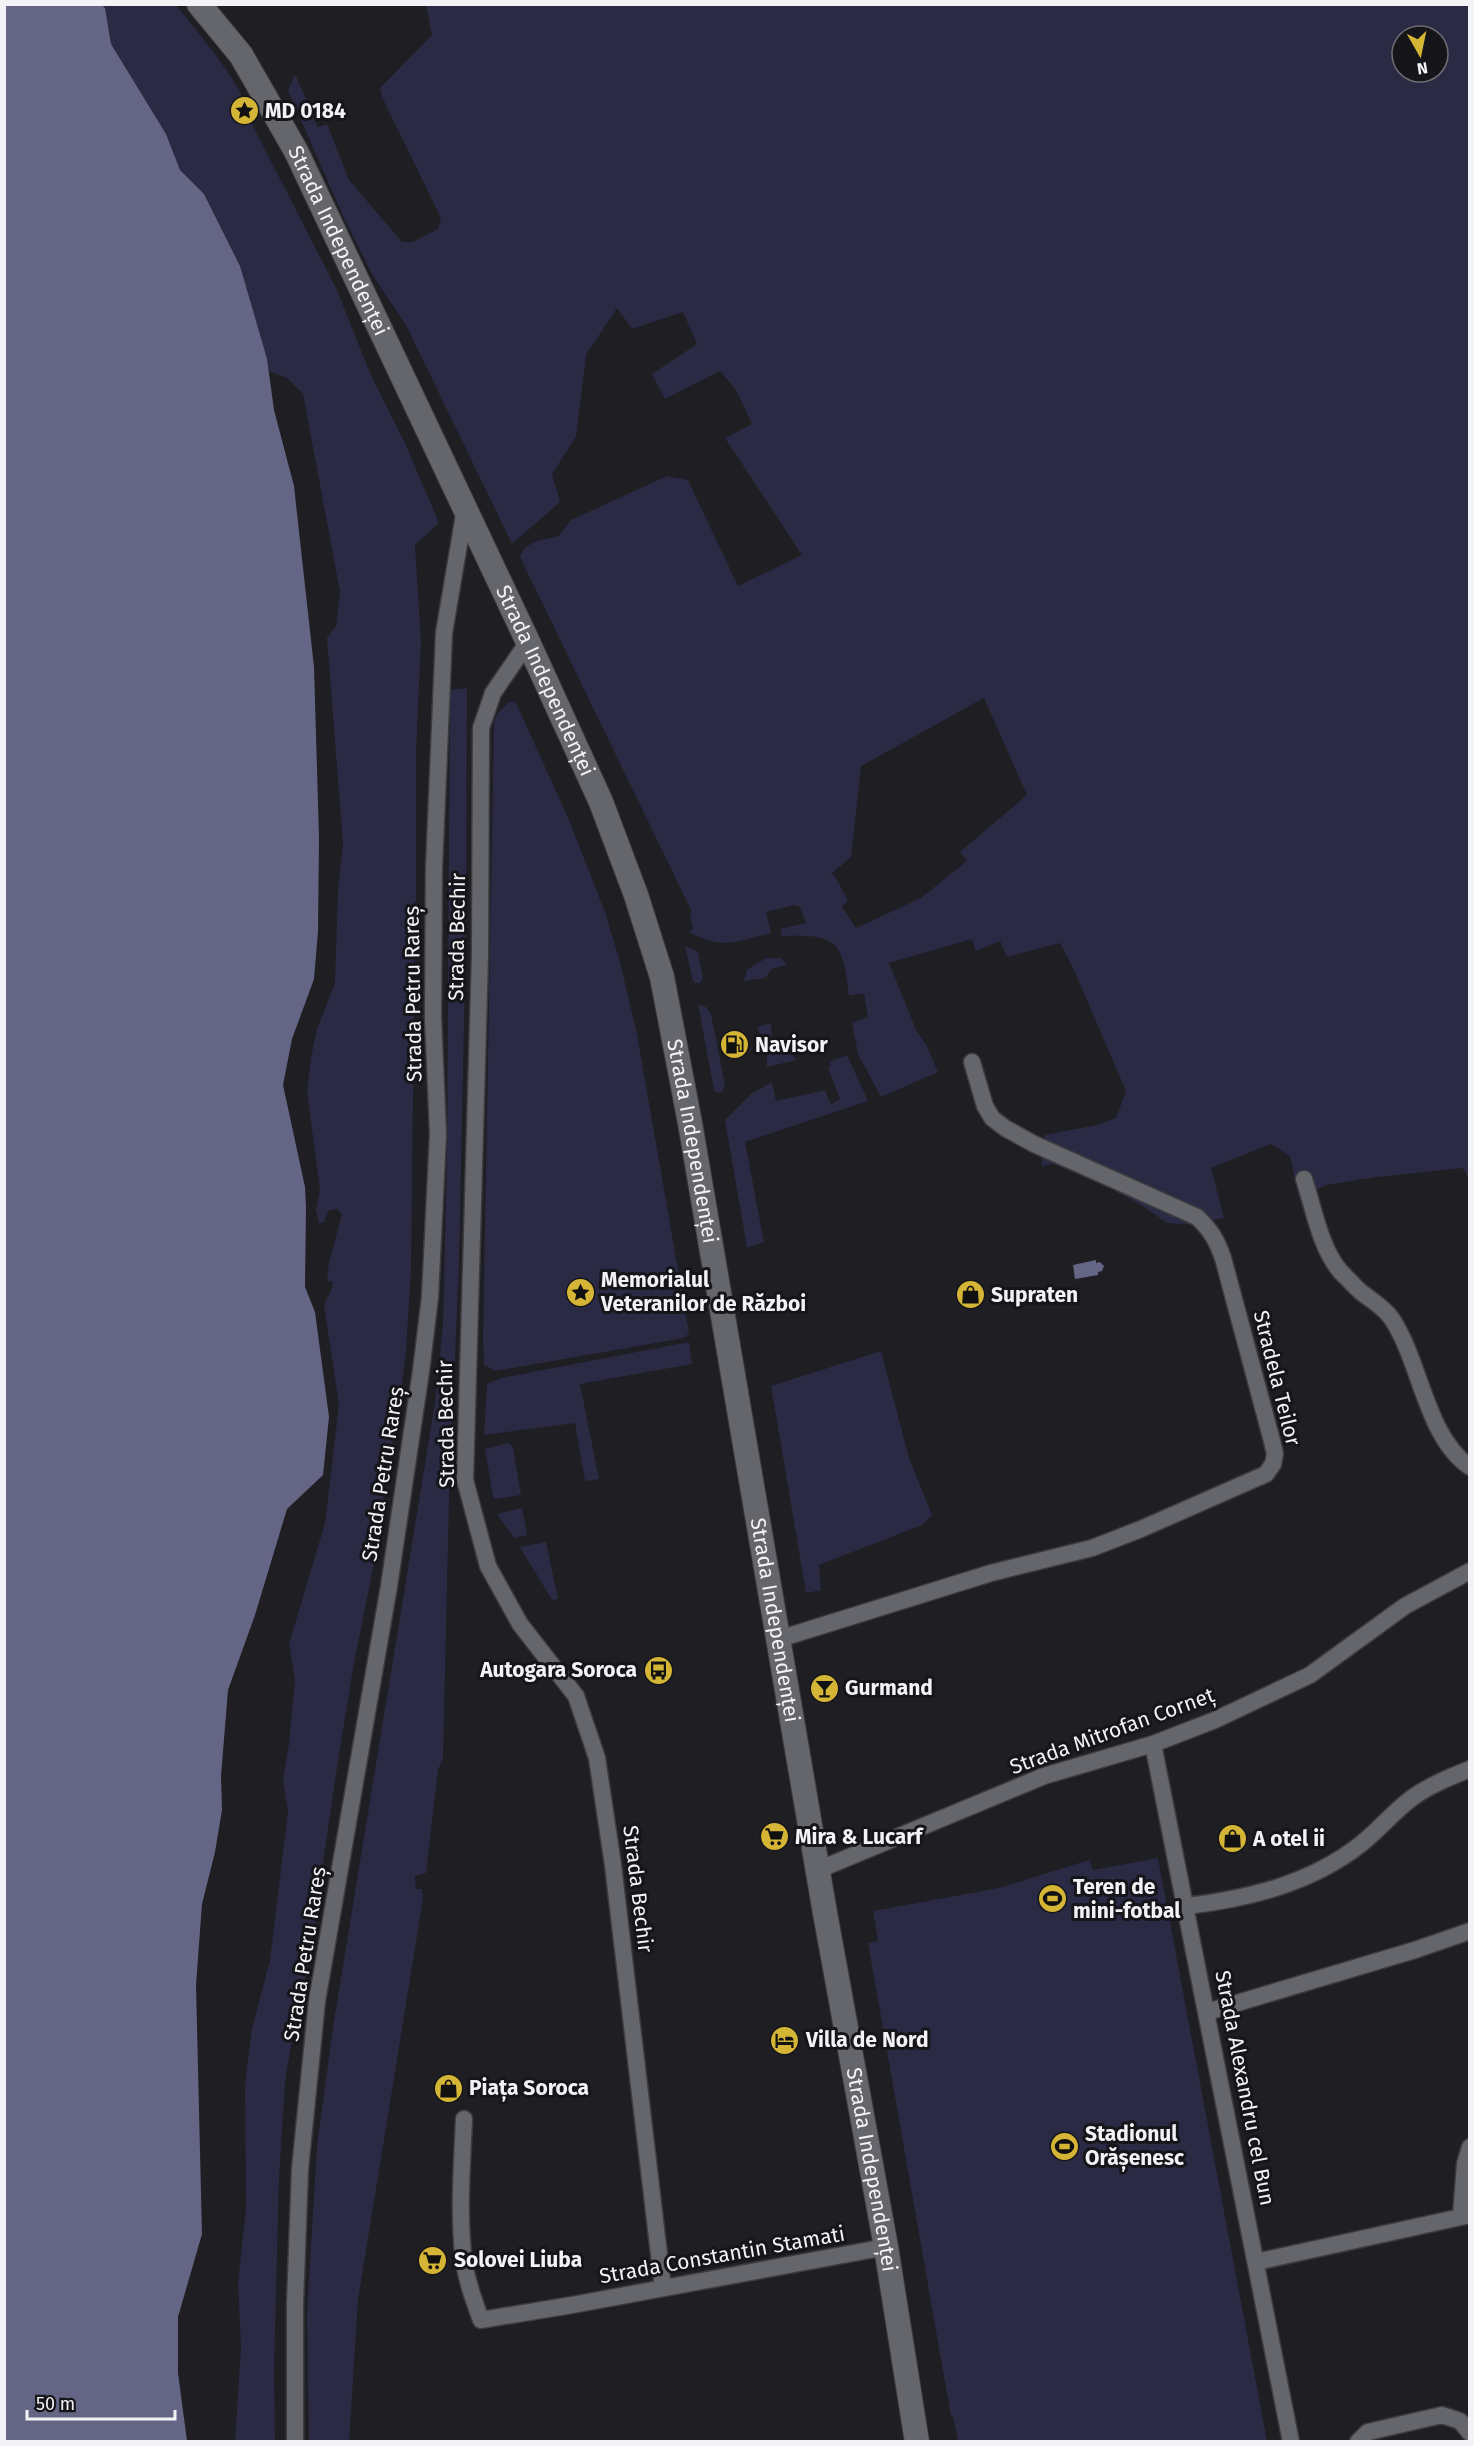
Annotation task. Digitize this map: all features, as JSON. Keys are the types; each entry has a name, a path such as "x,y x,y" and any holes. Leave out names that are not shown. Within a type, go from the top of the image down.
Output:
{"main road":[{"name":"Strada Independenței","path":"199,4 241,55 282,124 528,642 601,802 636,895 662,977 690,1123 818,1870 886,2247 917,2442"}],"street":[{"name":"Strada Petru Rareș","path":"295,2442 295,2303 300,2169 317,2001 389,1586 422,1371 430,1297 438,1134 433,1017 434,868 442,680 447,611 465,509"},
{"name":"Strada Bechir","path":"528,642 493,693 481,728 480,955 465,1480 488,1566 520,1624 576,1696 597,1758 614,1865 663,2288"},
{"name":"Stradela Teilor","path":"779,1640 991,1573 1092,1548 1266,1474 1273,1464 1275,1454 1266,1416 1223,1258 1210,1229 1197,1217 1034,1144 1005,1128 992,1118 985,1106 972,1062"},
{"path":"1304,1179 1327,1250 1339,1270 1391,1317 1417,1370 1432,1417 1459,1460 1470,1467"},
{"name":"Strada Mitrofan Corneț","path":"818,1870 1044,1776 1153,1744 1215,1720 1310,1675 1405,1606 1470,1571"},
{"name":"Strada Alexandru cel Bun","path":"1153,1744 1187,1906 1291,2442"},
{"path":"1187,1906 1221,1902 1281,1888 1303,1880 1361,1844 1412,1798 1470,1769"},
{"path":"1207,2012 1415,1950 1470,1931"},
{"name":"Strada Constantin Stamati","path":"464,2120 461,2219 464,2264 481,2320 886,2247"},
{"path":"1256,2262 1465,2216 1465,2164 1470,2147"},
{"path":"1358,2442 1368,2432 1442,2415 1460,2421 1470,2433"}],"shaded area":[{"path":"4,5 102,5 105,8 111,44 166,134 180,170 204,194 240,266 267,359 274,410 294,486 314,667 319,837 318,931 314,979 292,1039 283,1085 305,1187 305,1287 315,1312 329,1417 323,1475 287,1509 255,1615 228,1690 221,1776 222,1810 215,1852 202,1904 196,1985 202,2234 178,2317 178,2373 187,2441 5,2442"},
{"path":"102,5 176,5 232,78 248,109 252,124 337,290 370,373 405,443 439,523 415,545 421,641 416,752 416,900 410,911 414,916 415,925 411,1270 406,1352 377,1548 339,1754 307,1972 297,2008 285,2082 279,2177 274,2370 275,2441 235,2441 241,2347 238,2283 246,2208 245,2085 252,2029 270,1960 288,1812 283,1780 295,1680 289,1644 325,1523 339,1405 324,1305 333,1286 332,1281 327,1281 329,1262 342,1214 337,1209 328,1211 324,1222 319,1223 316,1209 320,1190 307,1091 317,1029 335,983 338,889 343,844 327,638 336,626 340,592 303,394 287,378 269,371 240,266 204,194 180,170 166,134 111,44 105,8"},
{"path":"426,5 1469,5 1469,1180 1463,1168 1377,1177 1326,1185 1299,1199 1290,1156 1271,1144 1211,1168 1224,1218 1187,1224 1167,1223 1141,1205 1108,1187 1054,1164 1041,1166 1045,1135 1097,1125 1116,1118 1126,1091 1060,943 1007,957 1000,941 976,951 972,939 889,963 917,1032 926,1044 938,1072 881,1097 858,1054 852,1023 868,1017 864,994 849,995 840,952 826,940 815,937 782,936 780,929 806,923 800,907 795,905 766,912 771,933 739,941 721,943 689,932 693,929 690,916 692,912 520,557 526,547 531,544 559,536 571,520 667,476 688,480 738,586 802,555 725,438 752,424 736,390 720,371 665,399 652,374 697,344 683,312 632,329 617,308 586,355 576,437 552,474 560,502 512,544 406,325 373,276 345,220 288,91 295,74 318,127 327,124 349,180 402,242 412,242 438,229 441,221 382,97 380,88 432,35","holes":["984,698 1027,795 960,852 967,861 921,898 856,928 842,907 848,900 834,875 831,874 851,857 861,766"]},
{"path":"467,688 466,925 459,1263 449,1498 443,1758 438,1770 426,1873 415,1876 416,1889 422,1889 423,1899 358,2300 349,2441 309,2441 307,2314 317,2146 333,2027 435,1403 443,1325 447,1154 450,690"},
{"path":"509,702 515,702 518,707 568,818 605,912 620,962 637,1034 689,1333 684,1338 495,1371 484,1365 483,1338 494,722 497,714"},
{"path":"685,946 698,952 703,978 700,983 693,981"},
{"path":"766,958 781,958 787,965 772,969 765,978 744,981 747,970"},
{"path":"698,1004 706,1007 711,1014 725,1085 722,1092 716,1093 714,1090"},
{"path":"771,1023 772,1037 777,1043 788,1048 796,1060 767,1067 767,1050 757,1027"},
{"path":"847,1055 868,1101 745,1142 764,1242 747,1248 725,1120 751,1094 772,1082 776,1101 825,1090 831,1105 840,1099 828,1068 831,1066 829,1062"},
{"path":"1096,1260 1096,1263 1100,1262 1104,1266 1098,1275 1075,1279 1073,1265"},
{"path":"689,1342 692,1364 580,1384 599,1479 585,1481 575,1423 484,1435 487,1384 501,1378"},
{"path":"881,1351 909,1458 932,1515 922,1525 819,1565 821,1590 806,1593 771,1386"},
{"path":"508,1443 513,1447 521,1495 496,1499 493,1497 485,1449"},
{"path":"522,1508 527,1535 514,1538 497,1514"},
{"path":"546,1542 558,1599 552,1600 520,1547"},
{"name":"Stadionul Orășenesc","path":"1158,1858 1267,2441 958,2441 951,2416 868,1943 878,1941 873,1911 999,1888 1089,1860 1093,1870"}],"place":[{"name":"MD 0184","path":"244,111"},
{"name":"Navisor","path":"734,1045"},
{"name":"Memorialul Veteranilor de Război","path":"580,1292"},
{"name":"Supraten","path":"970,1295"},
{"name":"Autogara Soroca","path":"658,1670"},
{"name":"Gurmand","path":"824,1688"},
{"name":"Mira & Lucarf","path":"774,1837"},
{"name":"A otel ii","path":"1232,1839"},
{"name":"Teren de mini-fotbal","path":"1052,1899"},
{"name":"Villa de Nord","path":"785,2040"},
{"name":"Piața Soroca","path":"448,2088"},
{"name":"Stadionul Orășenesc","path":"1064,2146"},
{"name":"Solovei Liuba","path":"433,2260"}]}
